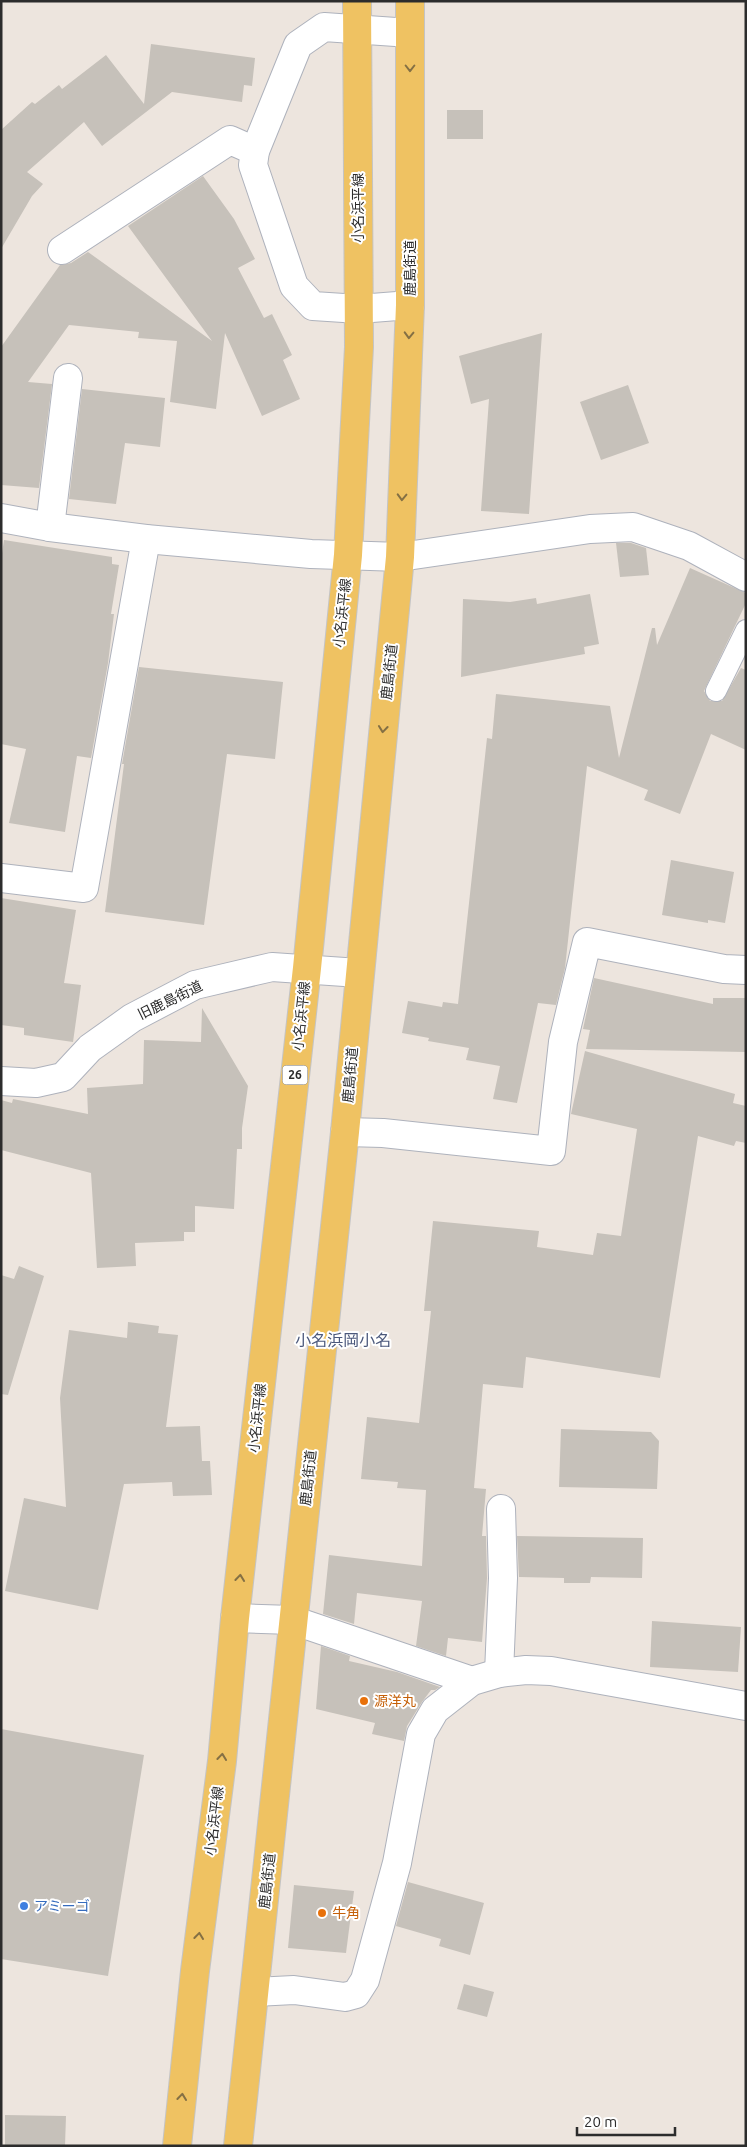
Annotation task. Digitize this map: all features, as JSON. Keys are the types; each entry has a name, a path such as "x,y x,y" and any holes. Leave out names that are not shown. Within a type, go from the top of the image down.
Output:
{"main road":[{"name":"小名浜平線","path":"177,2146 195,1971 222,1760 235,1618 307,968 348,556 359,347 357,1"},
{"name":"鹿島街道","path":"238,2146 256,1992 292,1620 345,1132 400,557 410,305 410,1"}],"street":[{"path":"410,33 324,27 298,45 256,151 253,165 294,286 313,306 359,309 410,305"},
{"path":"62,250 230,140 256,151"},
{"path":"50,527 68,378"},
{"path":"1,518 50,527 146,539 348,556 400,557 590,529 633,527 689,546 746,577"},
{"path":"1,878 84,888 146,539"},
{"path":"345,1132 382,1133 551,1151 563,1042 587,942 724,969 746,970"},
{"name":"旧鹿島街道","path":"1,1082 36,1083 62,1078 90,1048 132,1018 195,984 272,967 359,973"},
{"path":"499,1673 503,1578 501,1509"},
{"path":"235,1618 292,1620 472,1681"},
{"path":"256,1992 294,1990 345,1997 356,1994 365,1980 397,1863 421,1734 435,1710 472,1681 499,1673 526,1670 551,1671 746,1706"}],"lane":[{"path":"716,690 746,630"}],"building":[{"path":"151,44 255,58 252,86 244,85 242,102 172,92 102,146 84,122 27,172 43,184 32,196 1,249 1,130 32,102 35,104 59,85 62,89 106,55 144,104"},
{"path":"447,110 483,110 483,139 447,139"},
{"path":"203,176 234,219 255,259 238,268 264,318 272,314 292,355 283,360 300,399 262,416 225,333 216,409 170,402 177,341 138,338 139,332 69,325 28,382 52,384 39,488 1,485 1,347 60,265 71,263 88,252 212,341 128,226"},
{"path":"542,333 529,514 481,511 489,399 471,404 459,356"},
{"path":"628,385 649,443 601,460 580,402"},
{"path":"82,389 165,398 160,447 125,443 116,504 69,499"},
{"path":"4,540 112,557 112,564 119,565 111,614 114,614 108,663 91,758 77,756 65,832 9,823 26,749 1,744 1,560"},
{"path":"616,543 631,543 646,548 649,575 620,577"},
{"path":"690,568 746,593 746,603 704,691 710,701 722,701 741,668 746,670 746,750 711,734 680,814 644,800 648,790 587,766 565,968 556,1005 538,1003 517,1103 493,1099 500,1066 466,1060 469,1048 428,1041 429,1038 402,1033 408,1001 442,1007 443,1002 458,1004 487,738 492,739 496,694 610,706 619,758 652,628 655,628 657,645"},
{"path":"590,594 599,644 584,647 585,654 461,677 463,599 510,602 536,598 537,604"},
{"path":"139,667 283,682 275,759 227,754 204,925 105,912 124,764 122,764"},
{"path":"671,860 734,872 725,923 708,920 708,923 662,915"},
{"path":"1,898 76,910 64,983 81,985 73,1042 24,1035 24,1028 1,1025"},
{"path":"594,978 713,1004 713,998 746,998 746,1052 586,1049 590,1030 583,1029"},
{"path":"202,1008 248,1086 242,1128 242,1149 237,1149 234,1209 195,1206 195,1232 184,1232 184,1241 135,1243 136,1266 97,1268 91,1173 1,1150 1,1100 12,1103 13,1099 88,1114 87,1088 143,1084 144,1040 201,1042"},
{"path":"585,1051 735,1094 733,1103 746,1106 746,1143 736,1141 734,1146 698,1136 660,1378 526,1357 523,1388 483,1384 474,1488 486,1489 482,1536 486,1536 487,1578 482,1642 448,1638 446,1656 416,1646 422,1601 357,1593 354,1624 323,1614 329,1555 422,1566 426,1490 397,1488 398,1482 361,1479 367,1417 419,1423 431,1311 424,1311 433,1221 539,1231 537,1247 593,1255 597,1233 621,1236 637,1129 571,1114"},
{"path":"19,1266 44,1276 8,1395 1,1394 1,1275 14,1279"},
{"path":"128,1322 159,1326 158,1333 178,1335 166,1427 200,1426 202,1461 210,1461 212,1495 173,1496 172,1482 124,1484 98,1610 5,1591 24,1498 66,1507 60,1398 69,1330 127,1338"},
{"path":"561,1429 651,1432 659,1441 657,1489 559,1487"},
{"path":"517,1536 643,1538 642,1578 591,1577 590,1583 564,1583 564,1578 519,1577"},
{"path":"652,1621 741,1627 738,1672 650,1667"},
{"path":"321,1646 350,1656 349,1661 397,1672 440,1687 431,1690 422,1702 407,1726 404,1741 372,1734 375,1723 316,1709"},
{"path":"1,1729 144,1755 108,1976 1,1959"},
{"path":"408,1882 484,1903 470,1955 439,1946 441,1939 396,1926"},
{"path":"294,1885 354,1891 346,1953 288,1948"},
{"path":"464,1984 494,1992 487,2017 457,2009"},
{"path":"5,2115 66,2116 65,2146 5,2146"}],"place":[{"name":"源洋丸","path":"364,1701"},
{"name":"アミーゴ","path":"24,1906"},
{"name":"牛角","path":"322,1913"}],"district":[{"name":"小名浜岡小名","path":"343,1340"}]}
